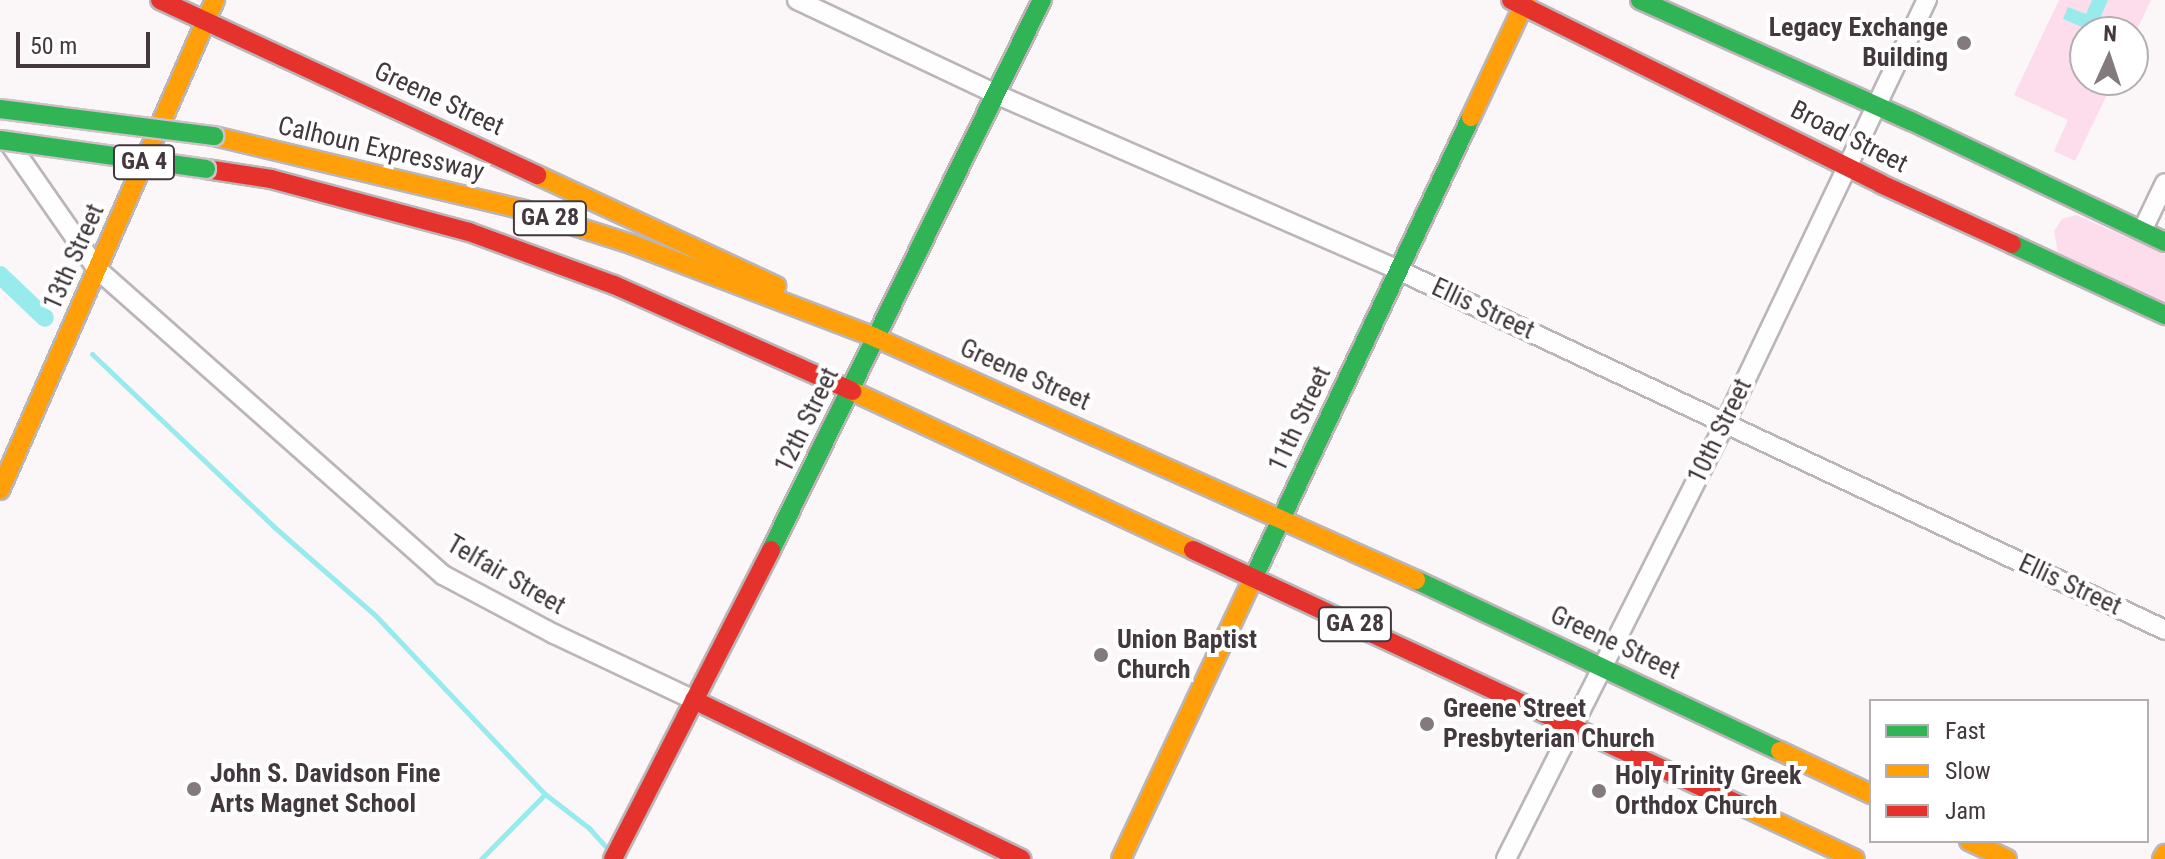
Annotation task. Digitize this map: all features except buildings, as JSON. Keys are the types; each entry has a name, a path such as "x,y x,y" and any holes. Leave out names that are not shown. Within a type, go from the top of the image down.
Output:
{"main road":[{"name":"Greene Street","path":"160,0 730,263 874,337 1283,518 1869,793"},
{"name":"13th Street","path":"0,490 215,0"},
{"name":"12th Street","path":"613,859 852,391 874,337 998,95 1042,0"},
{"name":"Broad Street","path":"1640,0 2165,242"},
{"name":"Broad Street","path":"1520,2 1847,165 2165,315"},
{"name":"11th Street","path":"1121,859 1172,745 1283,518 1520,2"},
{"name":"Calhoun Expressway","path":"0,109 214,136 524,210 631,244 874,337"},
{"name":"Calhoun Expressway","path":"0,140 77,148 271,179 469,232 614,285 852,391"},
{"name":"GA 28","path":"852,391 1855,859"},
{"name":"Telfair Street","path":"694,700 1021,859"},
{"path":"1973,843 2007,859"}],"street":[{"name":"Ellis Street","path":"797,0 998,95 1398,270 1726,421 2165,630"},
{"name":"10th Street","path":"1506,859 1726,421 1927,0"},
{"name":"Telfair Street","path":"0,129 97,269 443,575 554,634 694,700"},
{"path":"2142,231 2165,183"}],"shaded area":[{"path":"2059,0 2151,0 2143,16 2069,16 2069,96 2106,96 2075,161 2054,151 2068,120 2014,95"},
{"path":"2076,215 2165,254 2165,305 2058,252 2054,231 2062,219"}],"water":[{"path":"2092,0 2108,0 2101,16 2069,16 2069,22 2063,19 2068,7 2086,14"}],"waterway":[{"path":"0,275 45,318"},
{"path":"92,354 273,526 374,614 545,794 589,828 608,849"},
{"path":"481,859 545,794"}],"traffic: fast":[{"path":"771,550 1042,0"},
{"path":"1640,0 1911,121 2165,242"},
{"path":"0,109 214,136"},
{"path":"1250,585 1471,117"},
{"path":"0,140 206,169"},
{"path":"2012,244 2165,315"},
{"path":"1416,580 1780,751"}],"traffic: slow":[{"path":"0,490 215,0"},
{"path":"1471,117 1526,0"},
{"path":"214,136 524,210 631,244 874,337"},
{"path":"537,175 776,286"},
{"path":"874,337 1416,580"},
{"path":"852,391 1193,550"},
{"path":"1121,859 1250,585"},
{"path":"1780,751 1869,793"},
{"path":"1738,804 1855,859"},
{"path":"1973,843 2007,859"},
{"path":"2162,859 2165,854"}],"traffic: jam":[{"path":"160,0 537,175"},
{"path":"1511,0 1881,184 2012,244"},
{"path":"206,169 271,179 469,232 614,285 852,391"},
{"path":"613,859 771,550"},
{"path":"1193,550 1738,804"},
{"path":"694,700 1021,859"}],"place":[{"name":"Legacy Exchange Building","path":"1964,43"},
{"name":"Union Baptist Church","path":"1101,655"},
{"name":"Greene Street Presbyterian Church","path":"1427,724"},
{"name":"John S. Davidson Fine Arts Magnet School","path":"194,789"},
{"name":"Holy Trinity Greek Orthdox Church","path":"1599,791"}]}
